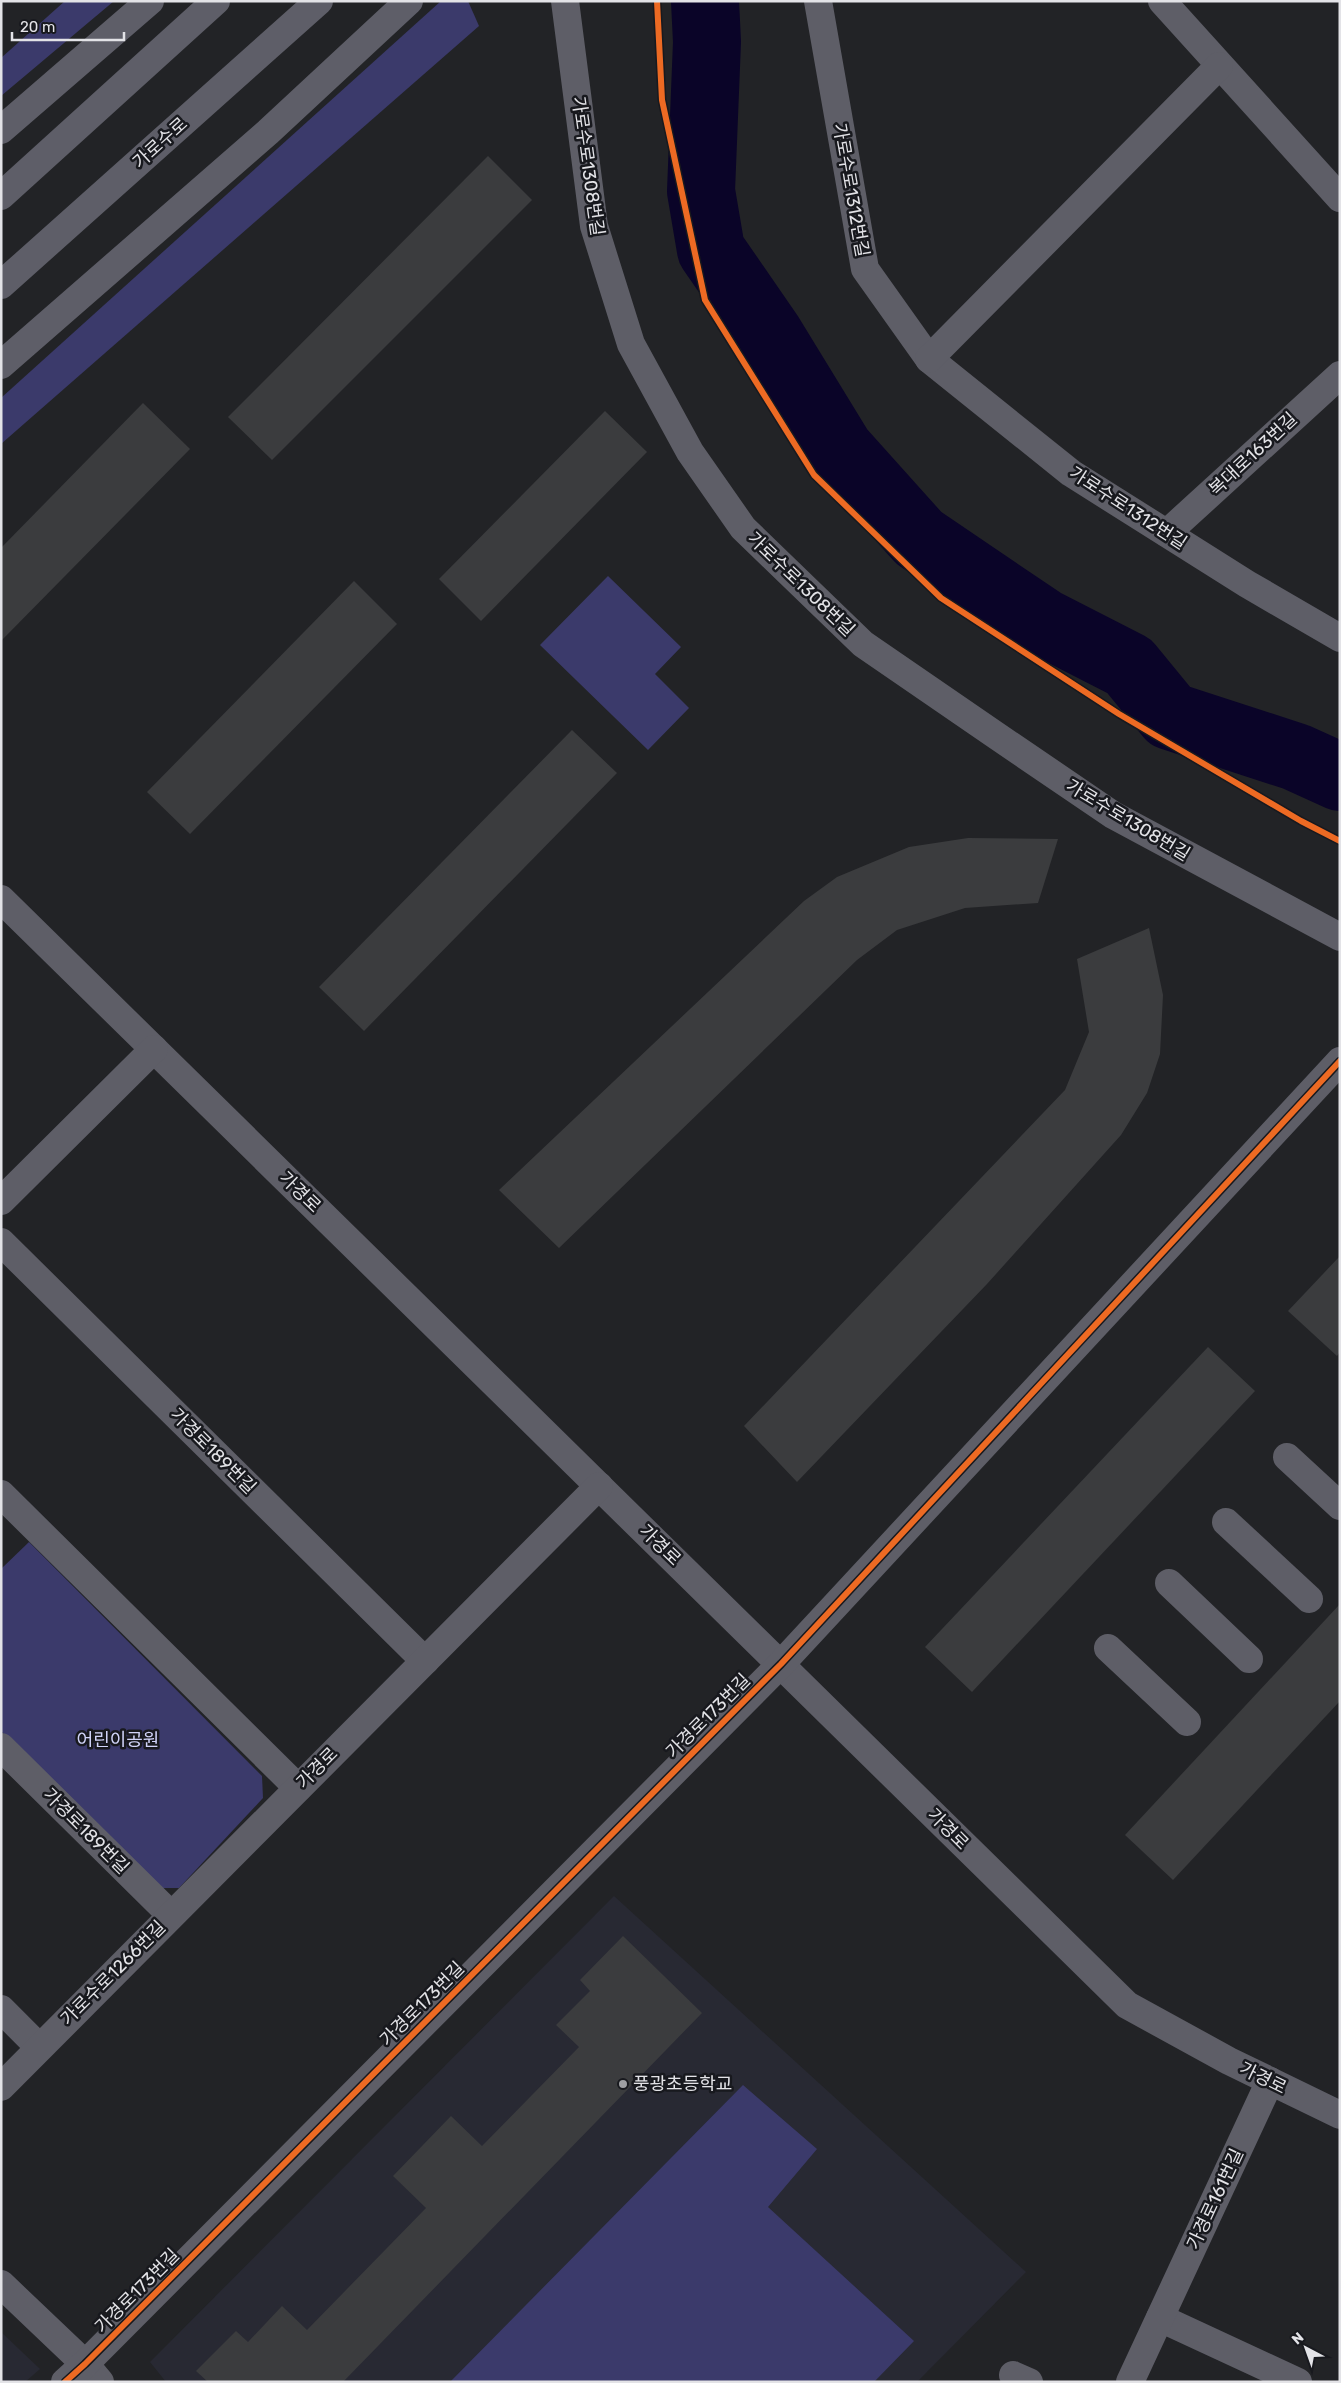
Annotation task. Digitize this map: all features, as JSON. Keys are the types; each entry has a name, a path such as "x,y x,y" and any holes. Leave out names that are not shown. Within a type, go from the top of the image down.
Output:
{"main road":[{"path":"1,130 150,1"},
{"path":"1,196 216,1"},
{"name":"가로수로","path":"1,284 319,1"},
{"path":"1,365 268,132 409,1"}],"street":[{"name":"가로수로1308번길","path":"565,1 594,226 631,344 690,452 743,528 863,644 978,723 1113,815 1340,937"},
{"path":"1162,1 1340,198"},
{"name":"가로수로1312번길","path":"823,4 865,269 930,360 1071,473 1340,638"},
{"path":"930,360 1219,66"},
{"name":"복대로163번길","path":"1167,533 1340,375"},
{"name":"가경로","path":"1,898 1127,2005 1229,2061 1340,2115"},
{"path":"1,1201 154,1048"},
{"name":"가경로173번길","path":"65,2382 93,2373 781,1664 1340,1061"},
{"name":"가경로189번길","path":"1,1242 425,1661"},
{"path":"1286,1457 1340,1506"},
{"name":"가경로","path":"226,1860 599,1486"},
{"path":"1,1494 298,1788"},
{"path":"1226,1522 1309,1599"},
{"path":"1169,1583 1249,1660"},
{"path":"1108,1648 1187,1722"},
{"name":"가경로189번길","path":"1,1747 171,1915"},
{"name":"가로수로1266번길","path":"1,2087 226,1860"},
{"path":"1,2009 39,2047"},
{"name":"가경로161번길","path":"1130,2382 1270,2081"},
{"path":"1,2284 93,2373"},
{"path":"1160,2318 1298,2382"}],"shaded area":[{"name":"풍광초등학교","path":"614,1896 1026,2272 917,2382 166,2382 150,2362"},
{"path":"1,2332 40,2369 25,2382 1,2382"}],"green space":[{"path":"65,1 114,1 1,96 1,58"},
{"path":"441,1 468,1 479,26 1,444 1,398"},
{"path":"608,576 681,647 655,674 689,708 648,750 540,645"},
{"name":"어린이공원","path":"29,1542 262,1776 263,1798 179,1888 157,1888 1,1731 1,1569"},
{"path":"743,2085 817,2149 768,2207 914,2341 874,2382 450,2382"}],"building":[{"path":"488,156 532,200 272,460 228,417"},
{"path":"143,403 190,449 1,641 1,548"},
{"path":"605,411 647,452 481,621 439,579"},
{"path":"354,581 397,624 190,834 147,792"},
{"path":"572,730 617,773 364,1031 319,987"},
{"path":"968,838 1058,839 1038,903 965,908 897,930 857,960 559,1248 499,1190 804,901 837,877 909,847"},
{"path":"1149,928 1163,995 1160,1054 1147,1093 1121,1135 987,1284 797,1482 744,1426 1065,1090 1089,1032 1077,959"},
{"path":"1340,1256 1340,1352 1337,1356 1288,1311"},
{"path":"1208,1347 1255,1391 972,1692 925,1647"},
{"path":"1340,1604 1340,1701 1173,1880 1125,1835"},
{"path":"623,1936 702,2013 343,2382 208,2382 196,2371 236,2331 248,2342 282,2306 307,2330 426,2208 393,2176 451,2116 482,2146 579,2047 556,2025 590,1991 580,1980"}],"waterway":[{"path":"705,1 707,42 701,191 711,250 769,334 840,450 919,538 1043,622 1129,666 1170,716 1296,757 1340,777"}],"cycle path":[{"path":"657,1 662,100 705,300 814,475 941,598 1119,714 1301,821 1340,841"},
{"path":"65,2382 781,1664 1340,1061"}],"place":[{"name":"풍광초등학교","path":"623,2084"}]}
